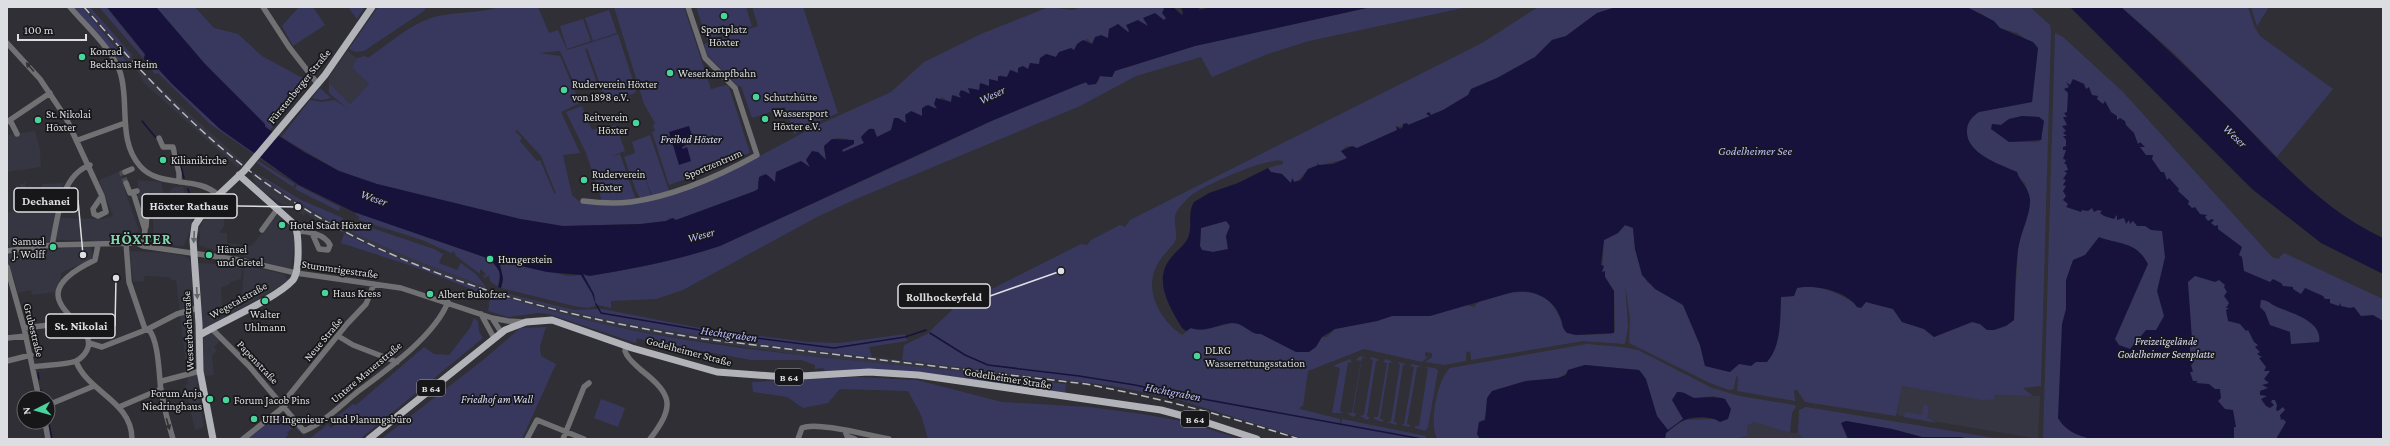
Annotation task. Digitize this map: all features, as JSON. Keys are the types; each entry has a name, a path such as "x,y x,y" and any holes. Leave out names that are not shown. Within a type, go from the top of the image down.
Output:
{"main road":[{"name":"Fürstenberger Straße","path":"197,221 218,194 250,163 311,91 372,7"},
{"path":"239,175 278,208 295,225 297,231 296,273"},
{"name":"Westerbachstraße","path":"197,221 194,231 194,254 200,335 200,371 213,439"},
{"name":"Wegetalstraße","path":"200,335 287,284 296,273"},
{"name":"Godelheimer Straße","path":"369,439 501,332 526,322 552,320 626,346 691,366 740,375 785,377 869,372 902,373 1161,410 1202,421 1257,439"}],"street":[{"path":"70,7 117,64 123,79 125,123 130,146 140,166 156,176 202,185 218,194"},
{"path":"263,7 289,47 317,83"},
{"name":"Sportzentrum","path":"582,201 618,204 654,197 727,171 757,155 735,88 705,58 688,7"},
{"path":"7,43 30,68 66,118 90,165 102,196"},
{"path":"17,134 9,121 50,94"},
{"path":"78,140 125,123"},
{"path":"159,138 163,147 173,147 182,182"},
{"path":"52,245 68,184 82,168 90,165"},
{"path":"125,172 132,169"},
{"path":"126,183 130,193 135,191 145,230"},
{"path":"144,246 148,196"},
{"path":"262,230 278,208"},
{"path":"297,231 312,233"},
{"path":"126,243 129,282 146,329 152,334 162,381 161,389 173,439"},
{"name":"Stummrigestraße","path":"7,251 52,245 137,243 144,246 240,260 296,273 401,288 448,302 492,318 508,322 526,322"},
{"path":"98,245 95,260 74,270 66,277 60,287 60,302 68,315 82,330 89,343 96,347 102,347 146,329 177,314 198,308"},
{"name":"Grubestraße","path":"7,267 26,328 26,336 34,367 38,390"},
{"name":"Neue Straße","path":"243,439 284,405 338,336 366,304 374,284"},
{"name":"Untere Mauerstraße","path":"304,431 336,411 397,362 432,327 448,302"},
{"path":"481,313 494,338"},
{"path":"492,318 501,332"},
{"path":"26,328 75,322"},
{"name":"Papenstraße","path":"211,328 259,377 284,405 304,431"},
{"path":"7,338 26,336"},
{"path":"338,336 397,362"},
{"path":"34,367 76,361 83,355 89,343"},
{"path":"626,346 625,352 628,358 658,383 666,397 665,417 650,439"},
{"path":"7,361 31,355"},
{"path":"76,361 81,372 94,386 103,391 119,407 126,418 132,439"},
{"path":"162,381 200,371"},
{"path":"563,439 584,387 589,383"},
{"path":"56,402 94,386"},
{"path":"119,407 161,389"},
{"path":"527,439 536,420 584,439"},
{"path":"798,439 799,432 806,426 823,427 889,439"},
{"path":"845,431 847,436 855,439"}],"shaded area":[{"path":"82,7 86,7 131,59 161,88 243,162 238,168 144,83 140,75"},
{"path":"347,51 357,58 352,68 369,84 350,104 329,83 329,77"},
{"path":"35,131 40,149 41,167 7,172 7,135"},
{"path":"121,171 126,193 139,231 107,243 87,240 55,240 60,218 102,219 113,216 99,180"},
{"path":"253,171 290,197 347,230 410,258 486,287 485,291 405,261 347,235 323,221 321,223 305,213 304,216 257,188 251,174"},
{"path":"138,180 161,182 164,195 168,194 172,188 183,186 193,223 184,246 154,244 152,200 138,199"},
{"path":"25,182 26,188 32,188 34,200 42,190 42,184 64,183 50,241 10,246 7,244 7,213 24,207 20,185"},
{"path":"211,207 224,220 224,226 219,233 227,233 227,243 251,246 278,214 292,228 295,235 291,271 239,254 220,252 199,245 200,233 197,232"},
{"path":"90,246 94,259 62,272 57,292 32,295 31,290 18,293 13,275 7,276 7,255 21,253 22,256 29,255 29,251"},
{"path":"130,251 168,253 185,256 189,259 192,266 197,263 242,265 241,279 230,282 231,284 221,288 222,306 215,308 219,319 224,316 225,319 209,328 222,339 214,347 217,350 212,356 214,375 204,376 197,384 204,427 195,430 185,385 188,384 176,280 171,280 171,277 144,276 145,281 133,282"},
{"path":"244,265 284,274 289,281 229,316 223,305 242,294"},
{"path":"495,290 574,312 655,328 802,349 1035,375 1034,380 801,355 654,334 553,313 491,293"},
{"path":"1901,386 1995,399 1994,395 2040,396 2038,439 1897,415"},
{"path":"1754,422 1790,433 1798,433 1804,439 1734,439 1747,436 1747,426"}],"green space":[{"path":"73,7 82,7 130,65 123,65"},
{"path":"86,7 90,7 132,55 131,59"},
{"path":"99,7 106,7 145,55 143,58"},
{"path":"156,7 195,7 214,28 238,34 262,56 310,82 270,130 205,64"},
{"path":"299,7 313,7 325,25 293,46 282,26"},
{"path":"348,7 365,7 357,19"},
{"path":"378,7 426,7 424,11 364,51 356,52 349,49"},
{"path":"499,7 538,7 549,33 558,30 567,50 618,34 636,90 635,93 611,102 606,101 587,48 585,49 597,83 577,90 560,51 539,53 560,56 580,103 561,112 580,153 563,155 572,195 581,203 630,204 728,173 816,126 891,92 924,62 981,34 1049,7 1073,10 1080,7 1165,7 1163,8 1166,19 1128,32 1118,24 1108,33 1108,38 1093,44 1087,39 1074,50 1058,53 1056,57 1046,54 1039,64 1018,73 1012,70 1007,77 1000,75 999,81 989,86 982,83 979,90 970,88 970,94 964,90 959,94 961,98 955,95 951,102 941,97 937,109 925,105 922,116 914,112 906,123 898,118 891,130 877,137 872,128 865,132 862,137 861,139 864,143 843,152 842,150 848,139 836,138 824,148 826,160 818,152 809,167 801,161 776,172 775,182 769,176 758,181 758,189 755,191 676,220 670,218 666,221 641,224 563,226 520,219 377,184 339,171 281,137 310,100 322,102 335,100 348,109 329,93 329,83 350,104 369,84 352,68 357,58 365,56 368,58 410,28 428,19 438,16","holes":["517,130 541,156 556,194 554,193 540,160 537,161 520,141 522,138 515,131"]},
{"name":"Freibad Höxter","path":"614,7 684,7 711,89 726,85 729,87 750,153 710,167 711,170 669,185 652,132 655,131 653,126 655,123 644,104"},
{"name":"Sportplatz Höxter","path":"696,7 746,7 752,26 707,40"},
{"path":"752,7 803,7 838,113 817,122 813,121 813,124 794,134 785,107 752,118 741,86 738,86 707,55 704,44 758,26"},
{"path":"1371,7 1468,7 1309,41 1268,54 1212,77 1201,57 1136,76 1080,106 856,199 817,217 683,290 656,299 611,301 611,308 598,305 588,308 501,288 503,282 499,260 568,276 581,275 595,300 583,274 589,276 639,267 688,256 720,246 1051,94 1084,83 1098,82 1100,76 1112,77 1114,71 1195,46"},
{"path":"1538,7 1616,7 1597,13 1566,36 1552,40 1535,57 1497,78 1471,89 1468,95 1443,110 1431,115 1429,112 1427,114 1430,116 1408,125 1403,124 1400,127 1398,126 1397,130 1357,148 1347,146 1341,151 1348,158 1312,167 1295,182 1292,178 1292,183 1288,182 1282,174 1271,172 1268,168 1283,164 1283,161 1275,161 1264,163 1238,172 1191,195 1175,215 1176,240 1156,267 1153,277 1153,296 1161,314 1167,322 1182,335 1191,328 1204,330 1232,323 1240,324 1257,334 1261,334 1278,342 1327,337 1335,329 1377,321 1392,316 1430,316 1466,305 1474,307 1481,301 1487,299 1509,293 1520,292 1539,295 1547,300 1554,307 1563,328 1576,335 1611,334 1615,331 1614,291 1602,272 1604,240 1618,233 1625,225 1633,228 1635,249 1647,282 1683,305 1700,345 1705,366 1730,372 1739,364 1748,364 1780,319 1781,297 1794,296 1797,288 1814,287 1831,291 1861,308 1866,302 1893,309 1902,322 1924,329 1934,337 1972,322 1980,324 1987,330 2014,320 2018,249 2030,199 2025,183 2018,177 2017,172 1984,157 1971,145 1968,138 1967,127 1974,115 1978,112 2032,102 2038,48 2017,33 2000,28 1982,14 1961,7 2030,7 2050,25 2051,31 2041,386 2023,388 2033,396 1994,395 1995,399 1983,400 1902,386 1896,416 1805,402 1797,390 1794,390 1795,401 1737,391 1738,376 1736,377 1734,389 1729,390 1710,383 1629,343 1630,318 1625,284 1628,327 1625,344 1583,341 1471,360 1470,351 1466,353 1466,361 1445,365 1425,362 1432,357 1432,353 1425,352 1425,356 1428,357 1422,362 1364,349 1308,371 1303,406 1301,406 1300,409 1340,419 1340,427 1342,419 1426,436 1425,439 1304,439 1176,399 1113,386 902,360 904,345 927,334 954,308 1081,244 1087,245 1091,240 1120,225 1125,227 1130,220 1482,43","holes":["2022,116 2039,117 2044,121 2041,132 2042,139 2038,142 2009,142 1992,124 2001,125 2009,119"]},
{"path":"2121,7 2248,7 2254,26 2260,36 2333,89 2277,157 2176,55"},
{"path":"2251,7 2269,7 2257,26"},
{"path":"609,10 617,33 593,41 585,18"},
{"path":"583,19 591,41 567,49 560,26"},
{"name":"Freizeitgelände Godelheimer Seenplatte","path":"2055,33 2063,37 2123,92 2272,257 2278,259 2284,253 2383,299 2383,439 2043,439"},
{"path":"147,58 220,129 299,185 210,124 158,73 155,74 144,60"},
{"path":"320,88 331,98 322,100 312,98"},
{"path":"582,106 592,130 606,125 607,128 616,125 625,151 612,156 620,154 636,200 602,201 586,153 566,112"},
{"path":"650,135 669,191 652,196 643,170 651,196 641,199 636,191 624,157 635,153 632,142"},
{"path":"258,161 295,184 293,187 257,163"},
{"path":"253,171 301,200 343,218 341,227 290,197"},
{"path":"297,185 340,207 339,211 295,189"},
{"path":"354,212 490,259 500,272 498,287 490,281 489,275 485,278 481,274 484,276 486,274 480,269 480,274 456,256 454,251 451,253 422,240 359,220 359,217"},
{"path":"1226,221 1230,226 1226,237 1228,249 1213,252 1202,250 1200,246 1201,228"},
{"path":"352,224 363,228 366,226 434,249 443,254 439,263 457,270 461,263 476,274 486,287 410,258 347,230"},
{"path":"344,234 405,261 485,291 484,294 418,268 341,243"},
{"path":"491,293 611,326 703,343 806,356 1014,377 1066,384 1065,394 975,380 916,373 856,370 825,371 823,368 815,369 815,365 801,360 751,360 691,349 688,356 679,353 680,350 637,338 636,343 549,314 539,313 508,317 488,311"},
{"path":"504,293 574,310 602,309 710,330 808,342 840,343 905,334 907,341 869,347 872,357 779,346 686,334 640,326 594,317"},
{"path":"474,318 478,321 479,332 483,338 360,439 309,439 328,424 331,428 336,424 333,420 353,404 356,405 424,347 434,354 449,355 470,328"},
{"name":"Friedhof am Wall","path":"546,327 540,346 541,356 556,364 522,439 381,439 483,360 520,328"},
{"path":"1587,344 1638,350 1712,388 1740,396 1794,405 1796,406 1792,413 1790,433 1754,422 1747,426 1747,436 1734,439 1665,439 1666,433 1684,420 1717,419 1715,396 1694,398 1683,392 1683,419 1668,430 1657,416 1643,374 1639,370 1585,365 1568,370 1565,374 1555,379 1532,380 1497,389 1484,420 1481,421 1480,439 1437,439 1434,423 1436,402 1441,382 1450,368"},
{"path":"1360,356 1366,358 1362,358 1353,413 1357,414 1353,417 1347,413 1352,413 1361,361 1356,360"},
{"path":"1372,357 1380,360 1376,361 1367,416 1370,418 1367,420 1360,416 1364,415 1373,360 1370,359"},
{"path":"1350,359 1352,363 1348,362 1340,411 1343,413 1332,413 1340,368 1333,366"},
{"path":"1386,359 1393,362 1389,363 1380,419 1384,420 1382,422 1374,419 1374,417 1378,417 1387,363 1383,362"},
{"path":"1398,362 1407,364 1403,365 1394,422 1397,423 1396,425 1387,422 1391,421 1400,365"},
{"path":"1411,364 1421,366 1417,367 1407,424 1410,425 1409,427 1401,425 1404,424 1414,367 1411,366"},
{"path":"1425,367 1435,368 1438,370 1428,427 1425,431 1415,428 1415,426 1419,426 1428,369"},
{"path":"857,377 917,380 1002,402 1090,407 1142,414 1187,422 1240,439 928,439 921,415 908,391 840,389 828,403 803,408 787,397 753,392 752,382"},
{"path":"601,399 625,408 618,427 594,418"},
{"path":"1924,404 1929,407 1927,418 1937,423 1904,417 1905,412 1922,415"},
{"path":"1806,407 2001,439 1922,437 1892,429 1846,421 1842,423 1848,439 1804,439 1798,433 1799,410"},
{"path":"281,415 289,416 307,439 294,426 287,433 288,435 284,439 245,439"}],"water":[{"name":"Weser","path":"107,7 156,7 205,64 265,124 265,127 304,152 339,171 377,184 520,219 563,226 641,224 666,221 673,218 676,220 755,191 758,189 759,177 766,174 775,182 776,172 801,161 810,167 806,160 812,151 818,152 826,160 824,146 832,139 854,140 854,144 842,150 843,152 864,143 861,137 869,129 874,129 877,137 891,130 894,118 898,118 906,123 905,115 911,111 922,116 922,108 928,105 937,109 934,104 936,98 951,102 952,95 961,98 959,94 961,90 970,94 968,88 979,90 980,83 989,86 989,79 998,81 998,76 1007,77 1010,70 1018,73 1018,68 1023,66 1028,69 1030,63 1039,64 1040,58 1046,54 1056,57 1059,52 1071,48 1074,50 1077,44 1083,40 1092,44 1095,37 1101,35 1108,38 1109,29 1118,24 1128,32 1129,31 1126,25 1138,20 1148,26 1143,18 1155,13 1164,20 1166,18 1162,13 1165,7 1173,7 1182,15 1183,13 1181,7 1201,7 1198,10 1212,7 1371,7 1195,46 1115,71 1112,77 1100,76 1096,84 1088,85 1086,82 989,122 720,246 688,256 639,267 589,276 583,274 594,294 596,306 592,293 581,275 547,272 499,261 503,278 501,288 498,287 500,278 499,271 490,259 354,212 299,185 220,129 172,84 149,59 144,60 145,54"},
{"name":"Godelheimer See","path":"1616,7 1967,7 1994,21 2000,28 2033,42 2038,48 2032,102 1979,112 1968,124 1967,130 1971,145 1984,157 2017,172 2026,187 2030,199 2029,211 2018,250 2014,320 2006,326 1994,330 1987,330 1980,324 1972,322 1934,337 1924,329 1902,322 1893,309 1866,302 1861,308 1857,307 1846,297 1830,290 1813,287 1797,288 1794,296 1781,297 1778,340 1772,355 1767,362 1756,362 1751,366 1739,364 1730,372 1705,366 1700,345 1683,305 1655,289 1642,275 1635,249 1633,228 1625,225 1618,233 1604,240 1601,265 1604,266 1602,272 1605,271 1605,277 1614,291 1614,333 1576,335 1567,333 1563,328 1558,312 1548,300 1542,296 1521,291 1430,316 1392,316 1377,321 1335,329 1322,337 1316,347 1309,352 1296,352 1261,334 1253,333 1236,323 1212,328 1191,328 1186,331 1182,328 1168,303 1163,285 1163,276 1165,267 1170,259 1188,238 1191,211 1194,202 1209,193 1238,183 1268,168 1271,172 1282,174 1291,183 1292,178 1294,182 1301,180 1308,169 1318,165 1317,162 1319,165 1333,164 1347,158 1341,151 1352,146 1357,148 1397,130 1396,126 1400,129 1403,127 1403,124 1407,123 1408,125 1430,116 1426,114 1429,112 1431,115 1443,110 1468,95 1471,89 1497,78 1535,57 1552,40 1566,36 1597,13","holes":["1226,221 1230,226 1226,236 1228,249 1213,252 1202,250 1200,246 1201,228"]},
{"name":"Weser","path":"2070,7 2121,7 2194,74 2304,184 2341,214 2361,227 2383,238 2383,274 2321,243 2252,189"},
{"name":"Freizeitgelände Godelheimer Seenplatte","path":"2073,79 2084,84 2086,89 2089,87 2092,95 2098,96 2097,99 2103,104 2105,101 2111,112 2117,116 2117,120 2120,118 2125,121 2126,125 2134,133 2138,144 2140,142 2145,147 2140,147 2146,155 2153,155 2152,159 2161,172 2164,172 2167,180 2169,178 2179,189 2178,191 2189,201 2188,204 2192,208 2195,207 2200,214 2207,215 2205,217 2208,221 2212,219 2214,220 2211,223 2215,226 2218,225 2218,229 2242,247 2239,255 2242,257 2244,271 2270,282 2273,279 2281,283 2283,286 2293,287 2293,289 2301,294 2305,288 2323,296 2325,299 2330,299 2330,303 2339,306 2340,303 2341,306 2350,308 2354,307 2361,316 2373,315 2383,321 2383,439 2276,439 2286,422 2283,419 2281,420 2280,415 2285,410 2283,407 2278,411 2276,410 2277,405 2275,400 2272,400 2271,402 2274,405 2270,408 2266,406 2261,399 2267,396 2260,395 2260,391 2268,388 2262,385 2269,383 2264,379 2270,371 2264,371 2266,367 2259,358 2262,357 2257,354 2260,352 2255,347 2258,345 2254,342 2248,330 2246,331 2240,324 2228,321 2226,310 2229,308 2226,308 2229,303 2224,296 2227,292 2224,287 2225,285 2219,280 2215,282 2195,276 2188,282 2192,340 2189,341 2192,342 2190,346 2192,348 2190,347 2190,360 2193,356 2193,363 2191,365 2193,372 2190,372 2193,381 2198,381 2196,383 2209,384 2215,389 2220,389 2221,398 2218,401 2225,409 2233,410 2236,427 2234,427 2234,439 2092,439 2068,430 2061,423 2058,418 2062,324 2066,309 2066,280 2073,260 2085,255 2099,237 2133,247 2148,264 2115,339 2119,345 2130,349 2146,330 2156,330 2164,316 2157,291 2165,257 2162,231 2151,230 2145,226 2137,226 2133,221 2130,224 2129,220 2126,224 2124,218 2117,220 2117,215 2114,219 2104,216 2100,213 2102,211 2098,210 2094,212 2092,208 2088,211 2082,210 2081,212 2066,207 2068,204 2063,200 2066,196 2063,191 2066,186 2063,185 2066,180 2063,179 2067,173 2064,171 2068,170 2066,164 2064,164 2066,160 2063,159 2066,150 2063,150 2063,147 2066,146 2066,140 2063,136 2067,136 2063,133 2066,131 2062,126 2067,125 2063,117 2067,117 2064,113 2067,112 2068,93 2064,89 2069,87 2066,82 2070,85","holes":["2261,300 2264,300 2311,323 2319,335 2319,342 2291,344 2290,332 2270,325 2265,312 2260,307"]},
{"path":"2022,116 2039,117 2044,121 2041,140 2009,142 1991,129 1992,124 2001,125 2009,119"},
{"path":"689,126 692,136 684,138 686,145 682,147 683,149 687,147 691,161 679,165 669,132"},
{"path":"1585,365 1639,370 1646,379 1657,416 1668,430 1683,419 1672,400 1677,392 1682,392 1695,398 1714,397 1725,399 1731,409 1728,419 1720,422 1713,419 1698,417 1689,419 1680,422 1666,433 1665,439 1480,439 1477,434 1479,422 1485,420 1487,398 1492,391 1526,381 1558,378 1566,375 1568,370"},
{"path":"1846,421 1892,429 1922,437 1961,437 1969,439 1848,439 1841,423"}],"waterway":[{"path":"142,121 157,139"},
{"path":"177,152 184,178"},
{"path":"188,189 191,199"},
{"path":"191,202 192,207"},
{"name":"Hechtgraben","path":"596,304 601,313 717,333 834,348 905,337 926,330"},
{"name":"Hechtgraben","path":"930,333 965,355 988,365 1079,376 1135,385 1181,395 1422,439"},
{"path":"38,373 39,379"},
{"path":"50,430 52,439"}],"tunnel":[{"path":"125,172 122,173 126,183"}],"railway":[{"path":"84,7 147,77 191,121 214,142 263,181 312,214 364,242 418,266 474,286 531,303 588,317 704,339 1086,384 1193,408 1299,439"}],"place":[{"name":"Sportplatz Höxter","path":"724,16"},
{"name":"Konrad Beckhaus Heim","path":"82,57"},
{"name":"Weserkampfbahn","path":"670,73"},
{"name":"Ruderverein Höxter von 1898 e.V.","path":"564,90"},
{"name":"Schutzhütte","path":"756,97"},
{"name":"Wassersport Höxter e.V.","path":"765,119"},
{"name":"St. Nikolai Höxter","path":"38,120"},
{"name":"Reitverein Höxter","path":"636,123"},
{"name":"Kilianikirche","path":"163,160"},
{"name":"Ruderverein Höxter","path":"584,180"},
{"name":"Höxter Rathaus","path":"298,207"},
{"name":"Hotel Stadt Höxter","path":"282,225"},
{"name":"Samuel J. Wolff","path":"53,247"},
{"name":"Dechanei","path":"83,255"},
{"name":"Hänsel und Gretel","path":"209,255"},
{"name":"Hungerstein","path":"490,259"},
{"name":"Rollhockeyfeld","path":"1061,271"},
{"name":"St. Nikolai","path":"116,278"},
{"name":"Haus Kress","path":"325,293"},
{"name":"Albert Bukofzer","path":"430,294"},
{"name":"Walter Uhlmann","path":"265,301"},
{"name":"DLRG Wasserrettungsstation","path":"1197,356"},
{"name":"Forum Anja Niedringhaus","path":"210,399"},
{"name":"Forum Jacob Pins","path":"226,400"},
{"name":"UIH Ingenieur- und Planungsbüro","path":"254,419"}],"district":[{"name":"HÖXTER","path":"141,239"}]}
